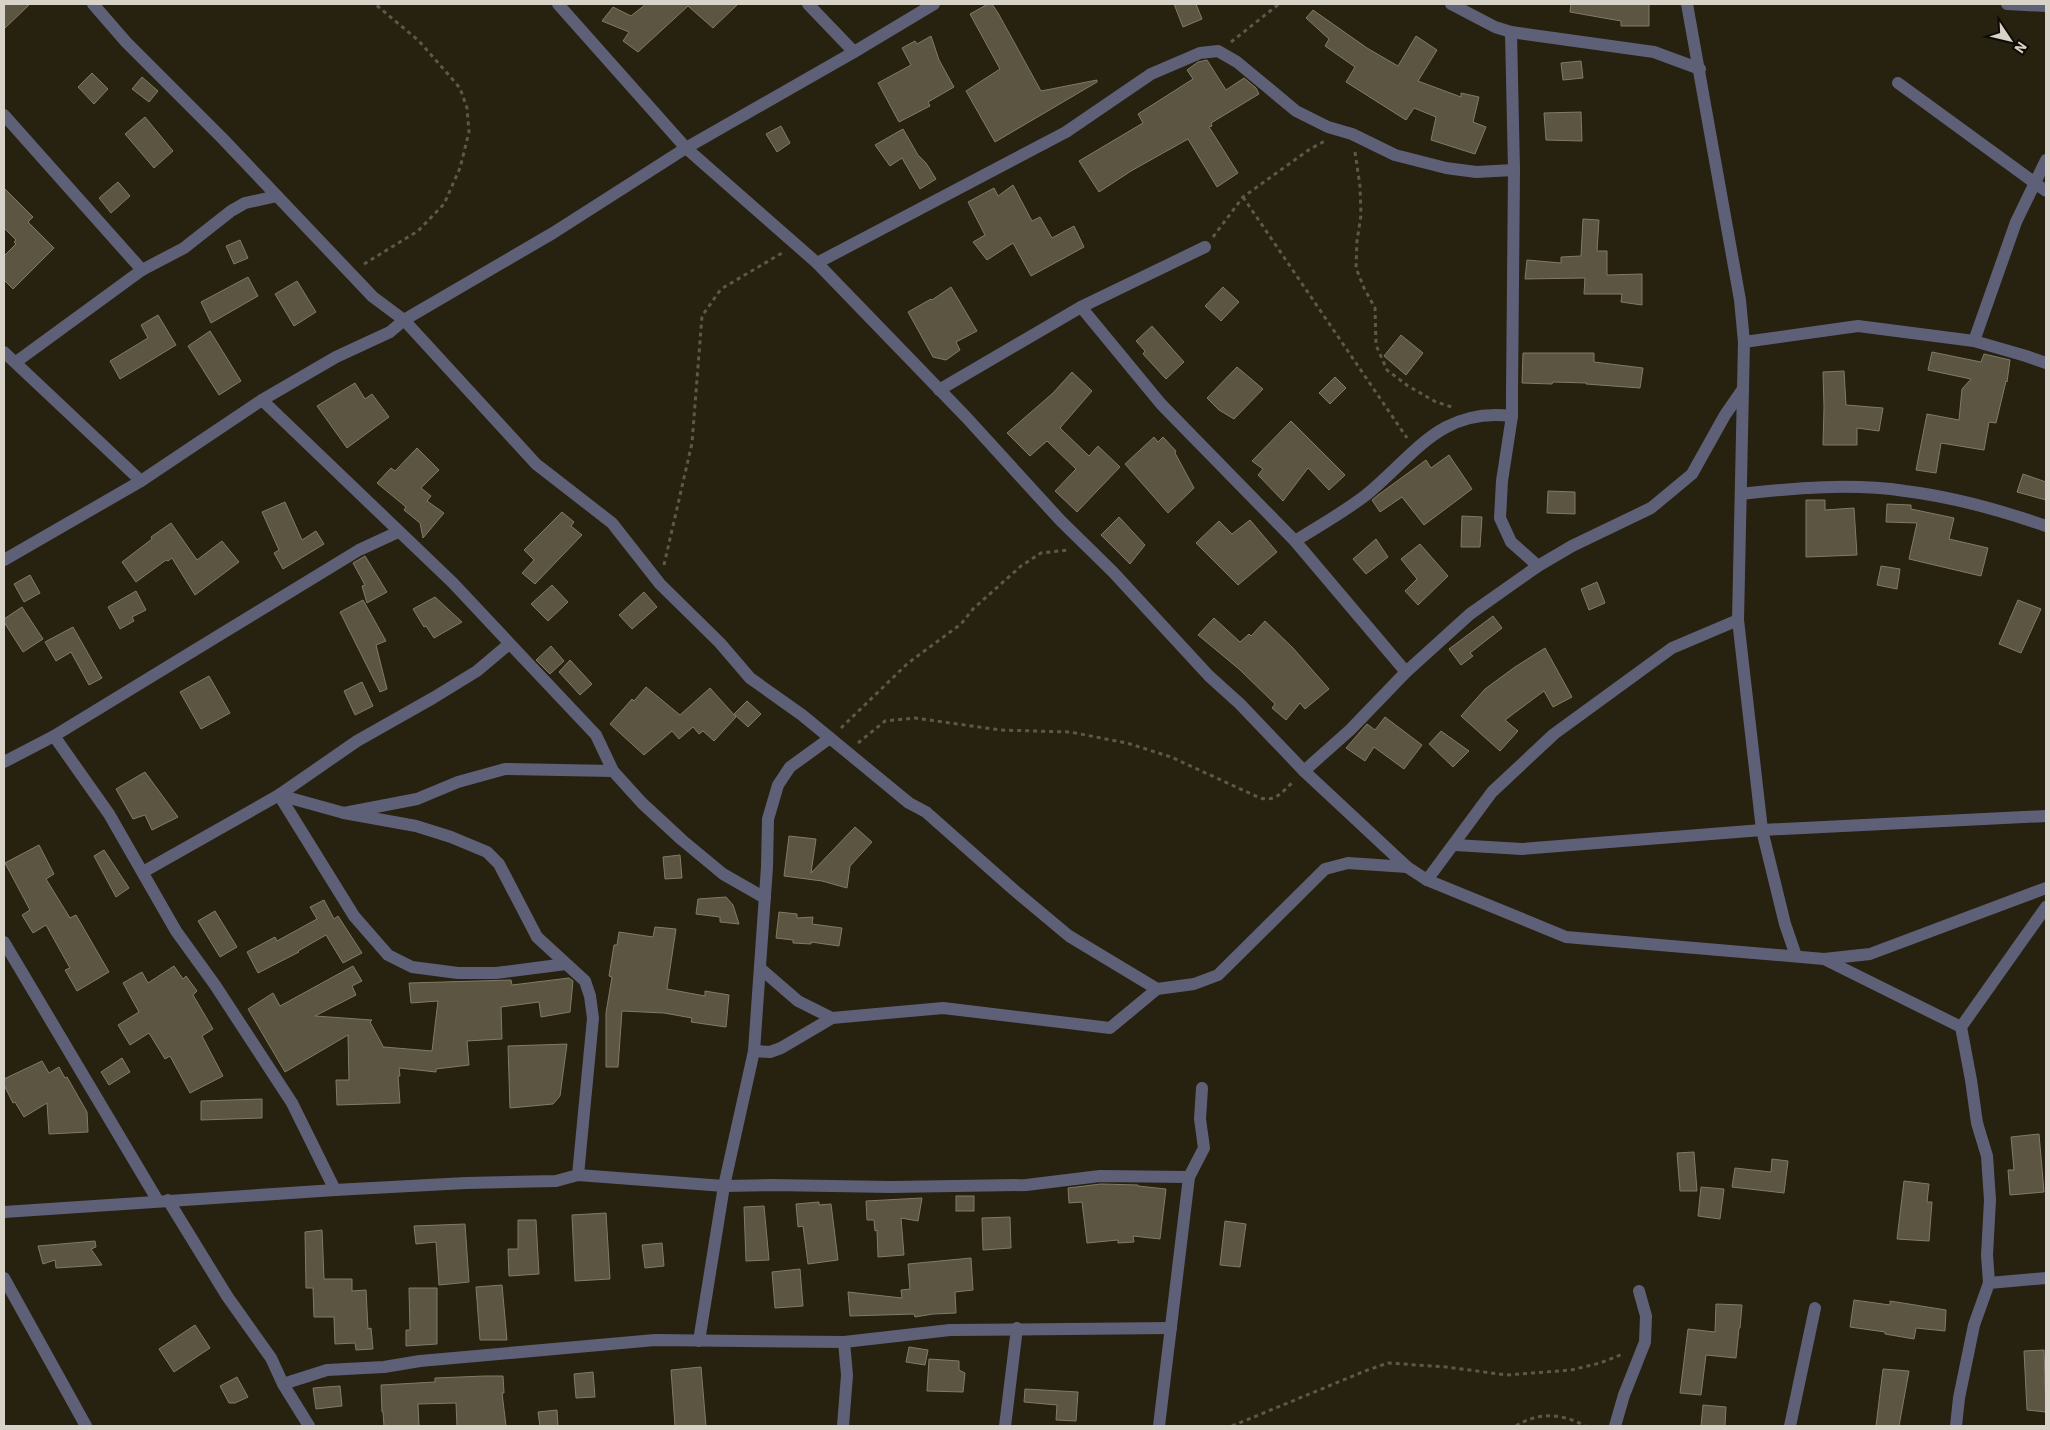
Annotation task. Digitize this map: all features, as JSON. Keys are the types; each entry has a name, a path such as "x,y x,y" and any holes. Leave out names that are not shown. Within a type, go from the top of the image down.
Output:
{"street":[{"path":"93,4 126,42 278,196 373,297 404,320 536,464 612,523 660,584 720,643 750,678 830,738 909,803 926,812 1069,936 1157,989"},
{"path":"558,4 686,148 816,263 939,390 1209,676 1240,704 1304,771 1407,867 1427,880 1566,937 1824,959 1870,954 2046,888"},
{"path":"808,4 854,52"},
{"path":"4,560 141,481 262,400 336,357 390,332 404,320 554,233 686,148 934,4"},
{"path":"1451,4 1495,27 1511,32 1654,52 1700,69"},
{"path":"1687,4 1740,300 1744,342 1738,620 1762,830 1785,924 1796,956"},
{"path":"2007,4 2046,6"},
{"path":"1511,32 1514,170 1512,416 1502,481 1500,518 1511,542 1538,566"},
{"path":"816,263 1066,132 1151,74 1200,53 1218,52 1237,62 1296,111 1328,127 1352,134 1395,156 1446,168 1476,172 1514,170"},
{"path":"1898,83 2041,187"},
{"path":"4,115 142,270"},
{"path":"1974,341 2016,222 2041,187 2046,160"},
{"path":"16,362 142,270 184,248 231,211 245,203 278,196"},
{"path":"939,390 1081,307 1205,247"},
{"path":"1081,307 1161,404 1295,541 1406,672"},
{"path":"1744,342 1858,326 1974,341 2046,363"},
{"path":"4,352 141,481"},
{"path":"1304,771 1350,730 1406,672 1470,614 1538,566 1572,546 1651,508 1692,474 1725,415 1743,389"},
{"path":"262,400 453,583 596,736 613,771 642,802 682,840 724,874 765,898"},
{"path":"1295,541 1367,494 1414,448 1426,439 1459,421 1477,415 1493,413 1512,416"},
{"path":"1741,494 1843,487 1904,490 1965,501 2046,526"},
{"path":"4,762 54,736 359,550 398,532"},
{"path":"1427,880 1455,845 1492,792 1554,734 1672,648 1738,620"},
{"path":"143,872 279,796 357,741 477,672 509,644"},
{"path":"54,736 109,814 176,931 215,985 292,1103 335,1190"},
{"path":"699,1341 724,1186 754,1051 761,968 768,820 778,785 790,767 830,738"},
{"path":"344,813 417,800 458,782 505,768 613,771"},
{"path":"279,796 344,813 416,826 451,837 487,852 499,864 537,937 585,981 590,996 593,1018 578,1175"},
{"path":"279,796 354,916 388,955 412,967 458,973 496,973 566,964"},
{"path":"1455,845 1522,849 1762,830 2046,816"},
{"path":"754,1051 770,1052 781,1048 832,1018 943,1008 961,1012 1110,1028 1157,989 1194,984 1218,975 1325,869 1348,863 1407,867"},
{"path":"1956,1426 1959,1398 1974,1325 1989,1283 1987,1255 1990,1200 1986,1156 1977,1123 1961,1027 2046,908"},
{"path":"4,942 163,1200 271,1358 283,1384 309,1426"},
{"path":"1824,959 1961,1027"},
{"path":"761,968 798,1001 832,1018"},
{"path":"1159,1426 1189,1177 1204,1148 1200,1119 1202,1088"},
{"path":"4,1212 335,1190 466,1183 556,1181 578,1175 724,1186 891,1187 1016,1185 1100,1176 1189,1177"},
{"path":"4,1278 86,1426"},
{"path":"1989,1283 2046,1278"},
{"path":"1615,1426 1624,1395 1646,1342 1646,1316 1640,1291"},
{"path":"1790,1426 1815,1308"},
{"path":"1005,1426 1017,1328"},
{"path":"283,1384 327,1370 655,1340 844,1342 950,1330 1171,1328"},
{"path":"843,1426 847,1375 844,1342"}],"path":[{"path":"350,273 418,231 444,204 460,168 469,132 466,108 460,88 419,41 375,4"},
{"path":"1218,52 1279,4"},
{"path":"1205,247 1243,197 1310,150 1331,138 1352,134 1360,186 1361,215 1357,241 1356,268 1374,308 1376,345 1387,370 1408,386 1436,402 1477,415"},
{"path":"1243,197 1414,448"},
{"path":"660,584 692,443 702,316 721,289 776,258 794,243"},
{"path":"830,738 908,663 961,624 974,609 1021,566 1041,553 1066,550 1095,555"},
{"path":"847,752 885,721 915,718 1000,730 1070,732 1127,743 1170,757 1260,798 1269,800 1280,795 1304,771"},
{"path":"1232,1426 1388,1363 1446,1367 1507,1375 1571,1370 1600,1363 1630,1352 1646,1342"},
{"path":"1516,1426 1544,1415 1561,1417 1585,1426"}],"building":[{"path":"4,4 30,4 4,29"},
{"path":"646,4 738,4 713,28 688,6 638,52 623,41 629,32 602,21 613,7 631,16"},
{"path":"988,4 992,4 998,13 1041,91 1097,80 1097,82 995,142 966,91 1000,69 970,14"},
{"path":"1174,4 1196,4 1202,19 1183,27"},
{"path":"1571,4 1649,4 1649,26 1621,26 1621,21 1570,12"},
{"path":"1313,10 1367,48 1398,66 1416,36 1437,50 1418,81 1461,97 1461,93 1479,97 1473,122 1486,127 1475,154 1431,140 1436,117 1414,108 1406,120 1346,82 1355,67 1325,46 1329,39 1306,18"},
{"path":"931,36 939,60 954,87 928,102 930,106 899,122 878,83 911,65 902,48 915,41 917,44"},
{"path":"1207,60 1226,90 1244,78 1256,88 1259,94 1211,123 1212,126 1209,127 1238,173 1217,187 1188,139 1131,171 1099,192 1079,161 1143,123 1138,114 1193,79 1187,70 1198,62"},
{"path":"1581,61 1583,78 1563,80 1561,63"},
{"path":"92,73 108,89 94,104 78,87"},
{"path":"142,77 158,91 149,102 132,89"},
{"path":"1581,112 1582,141 1546,140 1544,113"},
{"path":"145,117 173,151 154,168 125,134"},
{"path":"781,126 790,143 777,152 766,134"},
{"path":"903,129 918,155 926,163 936,179 920,189 902,158 890,166 875,145"},
{"path":"118,182 130,196 111,213 99,198"},
{"path":"1013,185 1032,221 1040,217 1052,238 1074,226 1084,247 1031,276 1013,243 987,260 973,242 985,235 968,202 994,188 998,196"},
{"path":"4,188 33,217 28,222 54,248 13,289 4,280 4,256 16,244 14,242 16,240 4,228"},
{"path":"1583,219 1599,220 1597,251 1607,251 1607,275 1642,274 1642,305 1621,302 1622,294 1584,294 1585,278 1525,279 1527,260 1561,263 1561,257 1581,256"},
{"path":"240,240 248,258 234,264 226,246"},
{"path":"248,277 258,296 211,323 201,302"},
{"path":"297,281 316,312 294,326 275,294"},
{"path":"951,287 977,331 956,342 960,350 946,360 933,357 908,312 932,300"},
{"path":"1223,287 1239,302 1221,321 1205,306"},
{"path":"158,315 176,345 120,379 110,361 148,338 141,325"},
{"path":"1152,326 1184,362 1166,379 1143,354 1145,351 1136,341"},
{"path":"210,331 241,381 219,395 188,346"},
{"path":"1401,335 1423,353 1406,375 1384,356"},
{"path":"1932,352 1981,362 1984,354 2010,360 2007,382 1996,423 1989,422 1984,450 1941,443 1936,473 1916,470 1927,414 1959,420 1962,389 1971,379 1928,370"},
{"path":"1523,353 1594,353 1594,362 1643,368 1640,388 1587,383 1522,383"},
{"path":"1237,367 1263,389 1234,419 1219,410 1207,398"},
{"path":"1844,371 1846,405 1883,408 1879,431 1857,428 1857,445 1823,445 1823,372"},
{"path":"1072,372 1092,391 1060,428 1089,456 1098,446 1120,467 1077,512 1055,491 1076,469 1047,441 1030,456 1007,433 1053,393"},
{"path":"1335,377 1346,388 1330,404 1319,393"},
{"path":"355,383 365,399 372,394 389,417 347,448 317,406"},
{"path":"1291,421 1345,475 1329,490 1308,468 1283,501 1258,475 1263,469 1252,461"},
{"path":"1154,437 1158,442 1163,437 1176,451 1175,453 1194,488 1168,513 1125,464"},
{"path":"417,448 439,470 421,488 431,496 427,501 444,513 423,538 420,523 404,510 406,507 377,483 391,468 395,471"},
{"path":"1449,455 1472,489 1424,525 1402,497 1380,512 1372,500 1378,495 1426,460 1431,468"},
{"path":"2023,474 2046,482 2046,500 2017,492"},
{"path":"1548,491 1575,492 1575,514 1547,513"},
{"path":"1806,500 1825,500 1825,510 1854,508 1857,555 1806,557"},
{"path":"285,502 302,540 316,531 324,544 283,569 274,553 279,550 262,512"},
{"path":"1887,504 1911,505 1911,509 1954,518 1949,539 1988,548 1981,576 1909,559 1917,523 1886,522"},
{"path":"562,512 574,522 571,526 582,535 535,584 522,573 534,560 524,550"},
{"path":"1462,516 1482,517 1480,547 1461,547"},
{"path":"1119,517 1145,545 1130,564 1101,535"},
{"path":"1250,520 1277,552 1238,585 1196,543 1219,521 1232,534"},
{"path":"171,523 197,560 222,541 239,562 195,595 172,558 168,561 166,560 136,582 122,562 152,539 151,537"},
{"path":"1376,539 1388,557 1366,574 1353,559"},
{"path":"1420,544 1448,576 1418,605 1405,591 1417,579 1401,559"},
{"path":"365,556 387,592 367,603 362,586 365,585 353,563"},
{"path":"1881,566 1900,569 1897,589 1877,585"},
{"path":"30,575 40,593 24,602 14,584"},
{"path":"1597,582 1605,603 1589,610 1581,589"},
{"path":"552,585 568,602 548,621 531,604"},
{"path":"136,591 146,610 132,617 134,621 120,629 108,607"},
{"path":"644,592 657,607 632,629 619,615"},
{"path":"435,597 462,622 434,638 426,626 424,627 413,609"},
{"path":"363,600 386,641 376,645 387,689 380,692 340,612"},
{"path":"2018,600 2041,609 2021,653 1999,644"},
{"path":"22,607 43,639 23,652 4,622 4,619"},
{"path":"1493,616 1502,628 1470,653 1473,656 1461,665 1449,649"},
{"path":"1214,618 1240,642 1249,634 1251,636 1265,621 1293,648 1329,689 1305,709 1300,703 1286,720 1272,708 1275,704 1239,669 1198,635"},
{"path":"73,627 102,678 89,685 71,652 56,661 45,642"},
{"path":"551,646 564,661 550,674 536,660"},
{"path":"1545,648 1572,697 1553,707 1544,691 1505,720 1518,731 1500,751 1461,716 1485,689"},
{"path":"570,660 592,684 580,695 559,672"},
{"path":"209,676 230,713 201,729 180,692"},
{"path":"362,682 373,706 355,715 344,691"},
{"path":"646,687 680,715 710,688 736,717 714,741 703,731 699,734 693,727 679,739 672,731 644,755 610,724 632,699 634,701"},
{"path":"747,701 761,714 748,727 734,714"},
{"path":"1385,717 1422,745 1404,769 1374,747 1365,761 1346,748 1367,724 1375,730"},
{"path":"1441,731 1469,751 1453,767 1429,744"},
{"path":"145,772 178,817 152,830 145,815 133,819 116,789"},
{"path":"855,827 872,842 850,866 847,888 822,881 784,876 789,836 816,839 811,873"},
{"path":"39,845 54,874 46,879 70,918 76,915 109,972 77,991 65,970 70,968 46,925 33,933 22,915 30,910 5,863"},
{"path":"104,850 129,888 116,897 94,856"},
{"path":"680,855 682,878 665,879 663,857"},
{"path":"726,897 733,905 739,924 720,922 720,917 696,914 698,899"},
{"path":"324,900 334,919 338,916 362,953 343,963 326,935 299,952 258,973 247,952 275,937 277,941 317,919 310,907"},
{"path":"215,911 237,947 220,957 198,921"},
{"path":"779,912 797,914 797,918 813,917 812,924 842,928 839,946 811,942 811,944 793,943 793,940 776,938"},
{"path":"655,927 676,929 667,989 705,996 705,991 729,995 726,1027 691,1022 692,1018 664,1013 622,1011 618,1067 606,1067 606,1013 612,977 609,976 614,945 617,945 619,932 653,937"},
{"path":"174,966 183,979 186,976 197,991 193,995 213,1029 202,1036 223,1076 190,1093 170,1056 165,1059 149,1033 130,1045 118,1025 139,1012 123,983 142,972 148,983"},
{"path":"353,966 362,981 352,986 356,995 315,1016 372,1020 370,1022 384,1048 432,1051 438,1001 411,1003 409,983 511,980 512,985 569,978 573,981 570,1012 541,1017 539,1002 501,1007 502,1039 467,1041 469,1065 436,1069 436,1072 399,1068 400,1103 337,1105 336,1080 349,1080 348,1035 285,1072 248,1009 273,993 280,1006"},
{"path":"567,1044 560,1096 553,1104 510,1108 508,1046"},
{"path":"122,1058 130,1072 109,1085 101,1072"},
{"path":"42,1061 49,1073 59,1067 65,1078 67,1077 87,1112 88,1132 49,1134 47,1103 24,1117 15,1102 13,1103 4,1085 4,1079"},
{"path":"262,1099 262,1118 201,1120 201,1101"},
{"path":"2039,1134 2044,1192 2010,1195 2008,1170 2014,1170 2011,1137"},
{"path":"1694,1152 1697,1191 1680,1191 1677,1153"},
{"path":"1772,1159 1788,1161 1784,1193 1732,1187 1735,1168 1771,1172"},
{"path":"1904,1181 1929,1184 1927,1202 1932,1202 1929,1241 1897,1239"},
{"path":"1101,1184 1138,1185 1166,1189 1160,1239 1133,1236 1134,1242 1118,1243 1118,1240 1087,1243 1082,1202 1069,1203 1068,1188"},
{"path":"1701,1187 1724,1189 1720,1219 1698,1216"},
{"path":"956,1196 974,1196 974,1211 956,1211"},
{"path":"922,1198 918,1221 901,1218 904,1255 878,1257 877,1230 875,1231 874,1220 867,1220 866,1201"},
{"path":"819,1202 819,1205 831,1204 838,1260 808,1264 803,1226 798,1227 796,1204"},
{"path":"764,1206 769,1260 746,1261 744,1207"},
{"path":"606,1213 610,1279 575,1281 572,1215"},
{"path":"1010,1217 1011,1248 983,1250 982,1218"},
{"path":"518,1220 536,1220 539,1274 509,1276 508,1249 518,1249"},
{"path":"1225,1221 1246,1224 1240,1267 1220,1265"},
{"path":"465,1224 469,1282 439,1285 436,1242 416,1244 414,1226"},
{"path":"322,1230 324,1279 352,1279 352,1291 366,1290 368,1329 371,1328 373,1349 356,1350 355,1343 335,1344 334,1317 314,1317 313,1288 306,1288 305,1232"},
{"path":"95,1241 96,1247 91,1249 102,1265 56,1268 55,1260 43,1264 38,1246"},
{"path":"662,1243 664,1266 645,1268 642,1245"},
{"path":"971,1258 973,1290 955,1292 956,1313 915,1317 914,1314 850,1316 848,1292 902,1298 901,1290 910,1289 908,1264"},
{"path":"800,1269 803,1306 775,1308 772,1272"},
{"path":"502,1285 507,1340 480,1340 476,1287"},
{"path":"409,1288 437,1288 437,1344 406,1346 406,1330 410,1330"},
{"path":"1854,1300 1890,1305 1890,1301 1946,1310 1945,1331 1916,1328 1914,1339 1885,1334 1885,1332 1850,1327"},
{"path":"1716,1304 1742,1305 1736,1358 1706,1355 1701,1395 1680,1393 1688,1329 1715,1332"},
{"path":"195,1325 210,1348 174,1372 159,1349"},
{"path":"909,1347 928,1350 925,1365 906,1362"},
{"path":"2044,1350 2046,1412 2027,1410 2024,1351"},
{"path":"929,1359 959,1361 959,1370 965,1373 963,1392 927,1391"},
{"path":"701,1367 706,1426 675,1426 671,1370"},
{"path":"1883,1369 1909,1371 1899,1426 1876,1426"},
{"path":"593,1372 595,1397 576,1398 574,1374"},
{"path":"503,1376 504,1393 502,1393 506,1426 457,1426 456,1403 418,1404 419,1426 384,1426 381,1385 435,1382 435,1378"},
{"path":"237,1377 248,1397 235,1403 229,1403 220,1386"},
{"path":"340,1386 342,1406 316,1409 313,1388"},
{"path":"1025,1389 1078,1392 1076,1421 1056,1420 1057,1405 1024,1402"},
{"path":"1703,1405 1726,1407 1725,1426 1701,1426"},
{"path":"557,1410 558,1426 540,1426 538,1412"}]}
